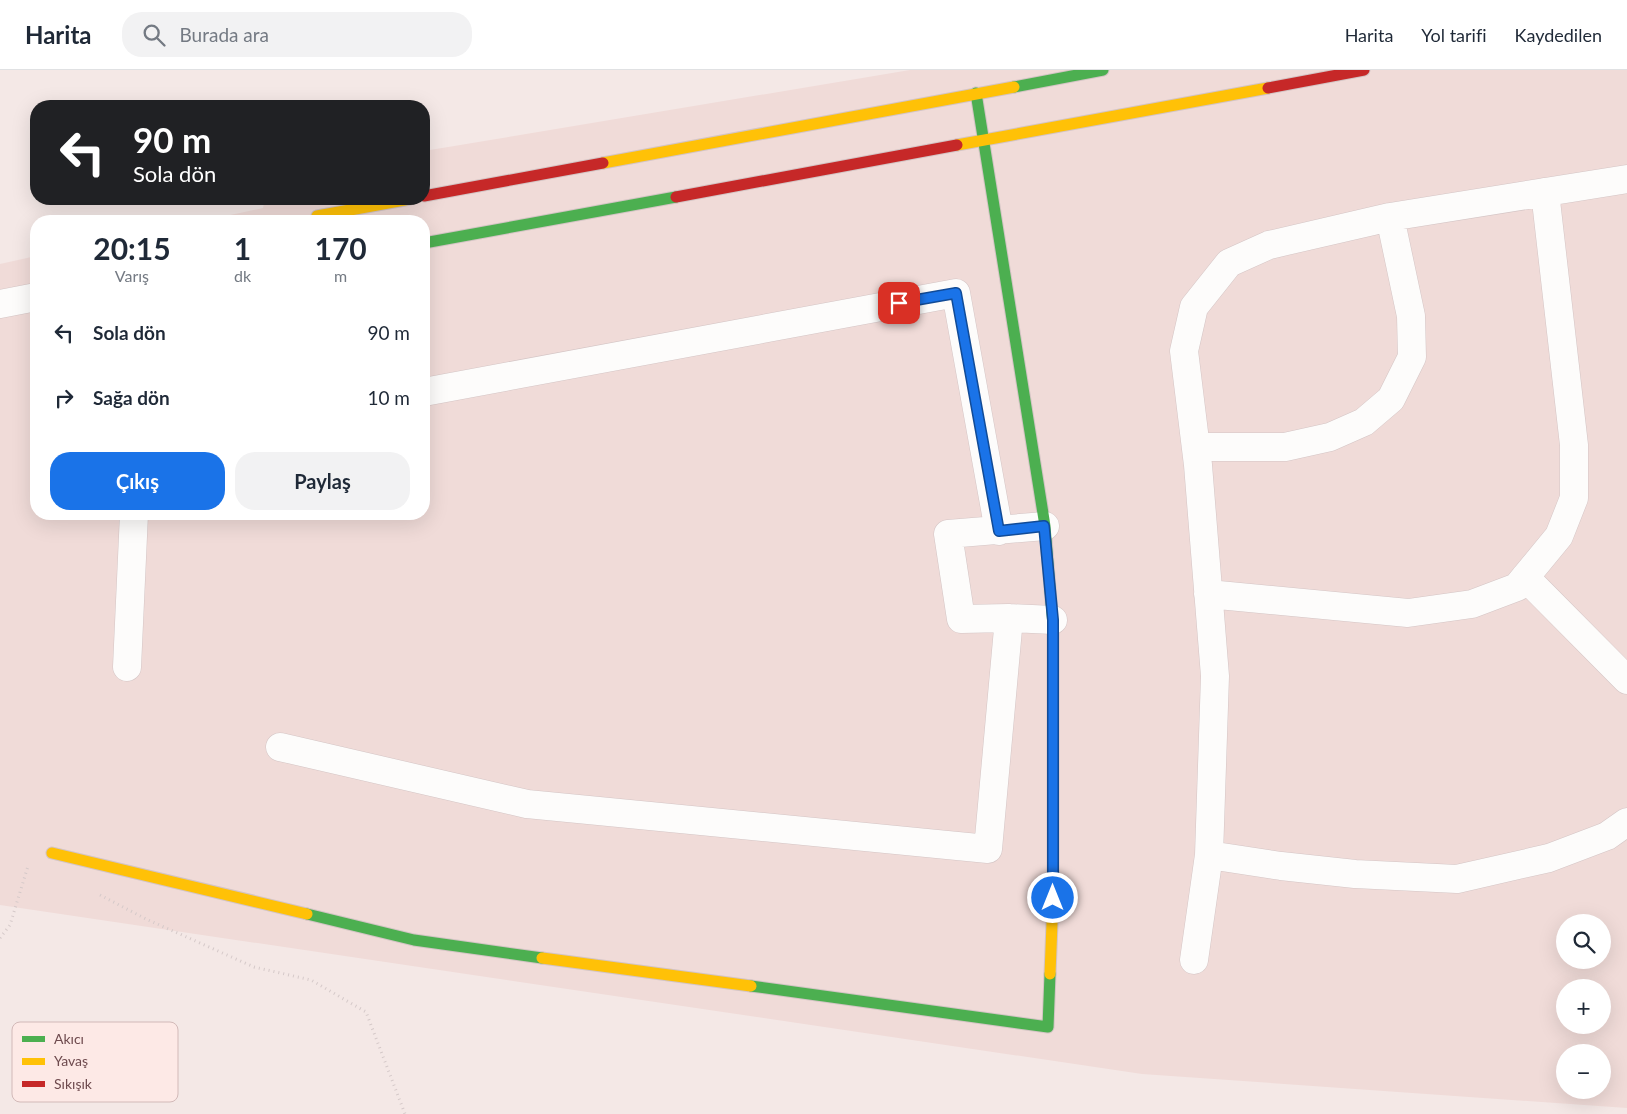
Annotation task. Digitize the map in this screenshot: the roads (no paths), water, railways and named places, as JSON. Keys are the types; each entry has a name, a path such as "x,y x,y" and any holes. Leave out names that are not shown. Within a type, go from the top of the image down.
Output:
{"street":[{"path":"430,195 1103,70"},
{"path":"430,242 1364,70"},
{"path":"52,853 414,940 1048,1027 1053,898 1053,620 1044,526 976,94"},
{"path":"1194,960 1209,855 1214,676 1196,447 1184,350 1194,307 1229,263 1269,245 1390,217 1627,179"},
{"path":"1208,594 1408,613 1472,604 1517,587 1559,536 1574,498 1574,445 1545,192"},
{"path":"336,215 382,205"},
{"path":"1196,447 1285,447 1330,437 1364,422 1391,399 1412,357 1411,316 1390,217"},
{"path":"430,391 956,293 999,531"},
{"path":"0,304 30,298"},
{"path":"126,667 134,520"},
{"path":"1044,526 948,534 961,619 1009,618 1053,620"},
{"path":"1525,577 1627,680"},
{"path":"280,747 527,804 988,849 1009,618"},
{"path":"1209,855 1281,866 1355,874 1457,879 1549,858 1607,836 1627,822"}]}
